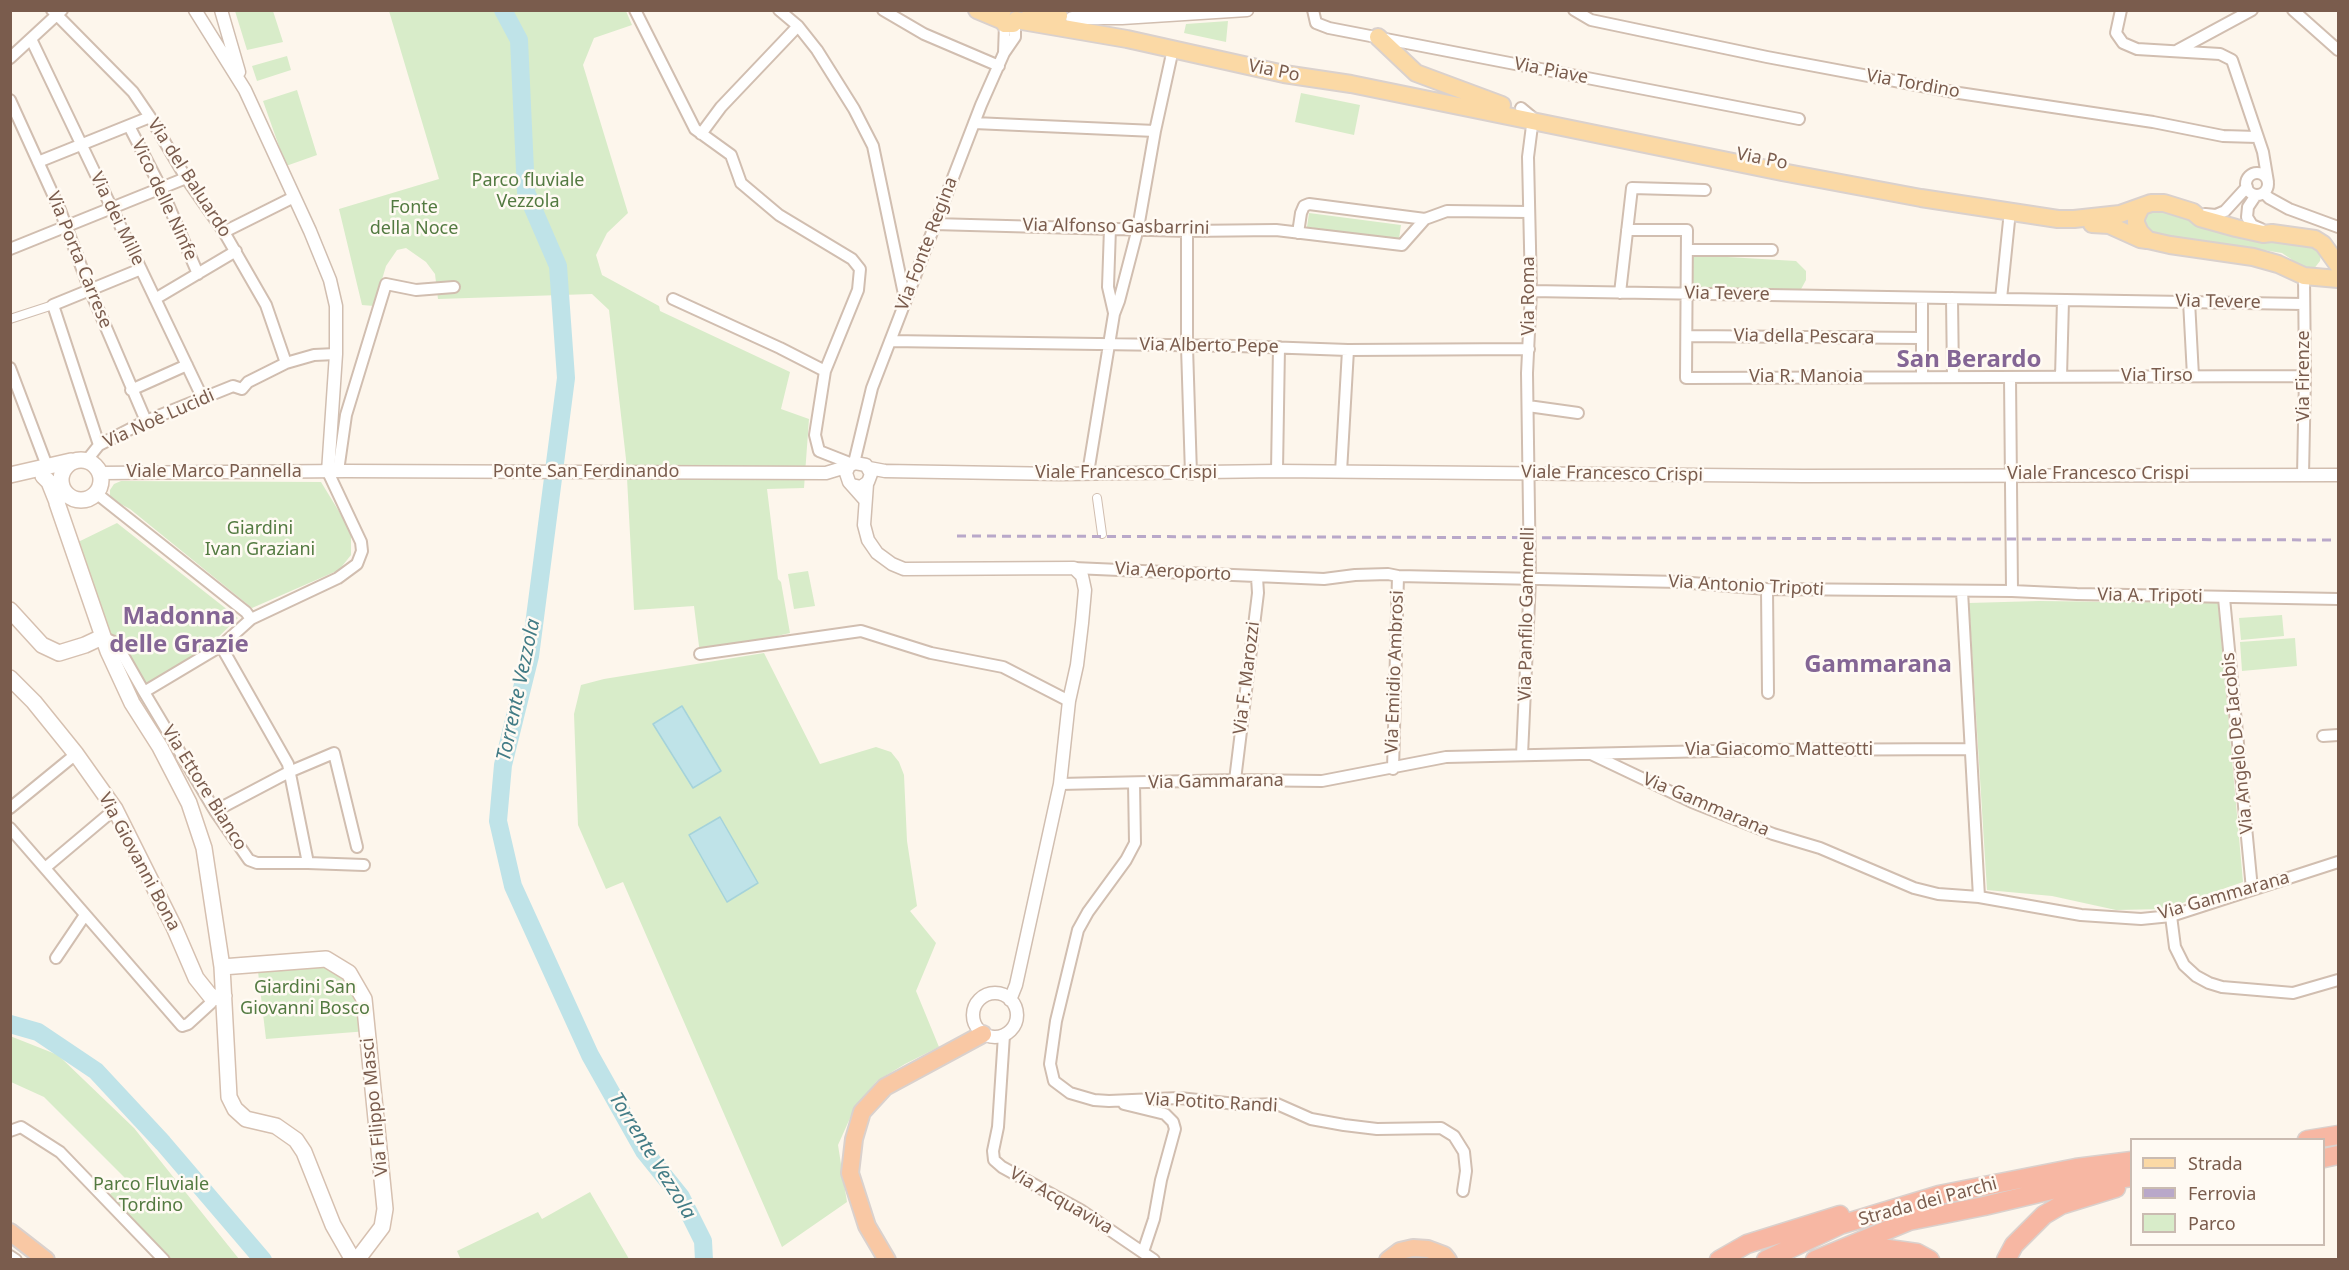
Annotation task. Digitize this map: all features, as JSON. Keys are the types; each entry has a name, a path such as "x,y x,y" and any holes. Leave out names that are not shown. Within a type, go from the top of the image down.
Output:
{"highway":[{"path":"887,1260 867,1226 850,1173 854,1139 862,1112 885,1087 983,1034"},
{"path":"2319,1138 2338,1135"},
{"name":"Strada dei Parchi","path":"1766,1260 1840,1225 1939,1195 2076,1168 2130,1161"},
{"name":"Strada dei Parchi","path":"1815,1260 1910,1221 2077,1184 2130,1177"},
{"path":"2010,1252 2030,1226 2061,1205 2130,1185"},
{"path":"1719,1260 1747,1244 1856,1210 1939,1195"},
{"path":"10,1232 46,1260"},
{"path":"1388,1260 1400,1251 1413,1248 1428,1249 1444,1255 1448,1260"},
{"path":"1838,1260 1864,1252 1888,1249 1917,1253 1930,1260"}],"main road":[{"path":"977,10 1012,17 1069,23"},
{"name":"Via Po","path":"1069,23 1106,25 1286,64 1446,88 1527,114 1782,172 1922,198 2058,219 2120,214 2157,202 2236,228 2263,234 2315,238 2323,244 2333,259"},
{"name":"Via Po","path":"1069,23 1284,74 1527,114 1640,137 1649,135 1783,163 1923,188 2007,210"},
{"path":"1351,84 1362,81 1440,96 1446,88 1416,72 1378,37"},
{"path":"2141,207 2136,223 2140,232 2148,240"},
{"name":"Via Po","path":"2074,219 2086,224 2109,225 2122,229 2139,239 2253,257 2309,276"},
{"path":"2309,276 2325,268 2333,259"},
{"path":"2309,276 2338,279"},
{"path":"10,475 41,471 71,461 87,460 95,465 100,473 101,483 96,493 89,498 77,500 68,509 64,521"},
{"path":"57,503 63,469 71,461"},
{"path":"41,471 61,482 65,493 77,500"},
{"path":"41,471 49,482 64,521 102,637 132,703 160,747 189,802 204,848 222,967 218,997 229,1097 235,1109 246,1119 276,1126 296,1140 304,1152 333,1225 353,1260"},
{"path":"10,610 42,645 59,653 102,637"},
{"name":"Via Giovanni Bona","path":"12,680 34,702 76,754 115,809 170,917 196,978 218,997"},
{"name":"Via Filippo Masci","path":"222,967 326,959 349,973 364,999 386,1209 382,1227 357,1260"}],"street":[{"path":"144,692 220,646 251,619 348,572 357,564 362,551 358,531 337,471 336,306 330,280 242,85 195,10"},
{"path":"221,10 242,85"},
{"path":"635,10 695,129 732,155 741,183 779,215 852,259 860,269 858,290 825,371 815,435 817,447 822,453 861,470"},
{"path":"779,10 798,26 830,70 873,146 906,299"},
{"path":"883,10 924,34 999,66"},
{"path":"1069,23 1247,10"},
{"name":"Via Piave","path":"1313,10 1316,23 1329,28 1799,119"},
{"name":"Via Tordino","path":"1574,10 1591,20 1767,57 1959,93 2152,122 2223,136 2257,137"},
{"path":"2121,10 2116,33 2123,43 2137,49 2220,54 2232,60 2257,137 2268,182 2268,188 2248,207 2247,217 2252,225 2272,233"},
{"path":"2175,51 2252,10"},
{"path":"2293,10 2338,50"},
{"path":"10,58 57,12"},
{"name":"Via del Baluardo","path":"57,12 133,92 150,117 186,178 236,251 266,305 286,363"},
{"name":"Via Fonte Regina","path":"861,470 861,439 872,388 934,224 1004,53 1012,17"},
{"path":"1106,25 1122,18"},
{"path":"701,134 721,107 798,26"},
{"name":"Via dei Mille","path":"31,39 203,399"},
{"path":"1088,473 1114,314 1138,228 1155,131 1173,49"},
{"name":"Via Porta Carrese","path":"10,100 39,162 131,390 146,421"},
{"name":"Via Roma","path":"1527,114 1531,291 1528,349 1528,473"},
{"path":"39,162 150,117"},
{"path":"974,123 1155,131"},
{"name":"Vico delle Ninfe","path":"129,126 161,188 198,274"},
{"path":"2257,137 2257,155 2251,176 2247,181 2250,192 2260,194 2289,209 2338,227"},
{"path":"2251,176 2261,174 2268,182"},
{"path":"10,249 186,178"},
{"path":"2193,212 2216,215 2225,211 2247,187"},
{"path":"1620,293 1632,188 1705,190"},
{"path":"224,232 294,197"},
{"path":"1298,232 1301,213 1304,206 1309,204 1425,219 1447,211 1528,212"},
{"path":"2001,299 2007,210"},
{"name":"Via Alfonso Gasbarrini","path":"934,224 1187,231 1239,229 1298,232 1402,245 1425,219"},
{"path":"1110,228 1108,287 1114,314"},
{"name":"Via R. Manoia","path":"1627,230 1687,230 1686,378 2010,377"},
{"path":"1187,231 1187,347 1191,474"},
{"path":"1688,250 1772,250"},
{"path":"155,299 236,251"},
{"path":"10,319 53,305 141,269"},
{"name":"Via Firenze","path":"2303,475 2305,376 2303,304 2309,276"},
{"path":"337,471 346,415 386,284 416,290 454,287"},
{"name":"Via Tevere","path":"1531,291 2303,304"},
{"path":"1922,298 1922,377"},
{"path":"1952,298 1953,377"},
{"path":"673,299 825,371"},
{"path":"2061,377 2062,300"},
{"path":"2189,301 2193,376"},
{"path":"53,305 99,445"},
{"name":"Via della Pescara","path":"1687,336 1921,338"},
{"name":"Via Alberto Pepe","path":"890,341 1348,350 1528,349"},
{"path":"1277,471 1279,347"},
{"path":"1341,472 1348,350"},
{"name":"Via Noè Lucidi","path":"87,460 99,445 146,421 233,386 243,391 248,382 286,363 314,355 336,354"},
{"path":"131,390 187,365"},
{"path":"10,368 41,471"},
{"name":"Via Tirso","path":"2010,377 2305,376"},
{"path":"2010,377 2012,591"},
{"path":"1528,406 1578,413"},
{"path":"861,470 846,473 850,482 865,500"},
{"path":"850,482 861,487 861,470"},
{"name":"Ponte San Ferdinando","path":"337,471 826,473 861,470"},
{"name":"Viale Francesco Crispi","path":"861,470 1191,474 1277,471 1824,476 2338,475"},
{"name":"Via Aeroporto","path":"861,470 865,500 864,525 868,540 877,553 892,564 904,569 1074,568 1324,579 1355,574 1388,574 1530,580"},
{"name":"Viale Marco Pannella","path":"100,473 337,471"},
{"name":"Ponte San Ferdinando","path":"826,473 850,482"},
{"name":"Via Panfilo Gammelli","path":"1522,755 1530,580 1528,473"},
{"path":"96,493 246,612 251,619"},
{"path":"1097,498 1102,534"},
{"path":"1010,1000 1016,986 1060,784 1068,700 1077,665 1085,590 1082,576 1074,568"},
{"name":"Via Emidio Ambrosi","path":"1393,769 1391,758 1398,576"},
{"name":"Via F. Marozzi","path":"1235,780 1258,593 1257,577"},
{"name":"Via Antonio Tripoti","path":"1530,580 1655,581 1767,589 1962,591"},
{"path":"1767,589 1768,693"},
{"path":"1962,591 1979,897"},
{"name":"Via A. Tripoti","path":"1962,591 2338,599"},
{"name":"Via Angelo De Iacobis","path":"2224,598 2252,889"},
{"path":"700,654 861,631 931,653 1003,667 1068,700"},
{"name":"Via Ettore Bianco","path":"102,637 116,643 215,811 249,860 257,863 308,863"},
{"path":"220,646 288,764 308,863 364,865"},
{"path":"2323,736 2338,735"},
{"name":"Via Giacomo Matteotti","path":"1588,753 1970,749"},
{"path":"215,811 290,772 334,753 357,848"},
{"name":"Via Gammarana","path":"1060,784 1235,780 1322,781 1446,757 1588,753 1692,802 1773,834 1820,848 1914,888 1938,894 1979,897 2112,918 2141,919 2170,916 2338,862"},
{"path":"10,808 76,754"},
{"name":"Via Potito Randi","path":"1134,783 1136,843 1078,930 1056,1021 1050,1064 1054,1081 1070,1093 1109,1101 1179,1098 1246,1105 1277,1104 1311,1119 1344,1125 1377,1129 1441,1128 1454,1136 1464,1152 1466,1171 1463,1191"},
{"path":"45,868 115,809"},
{"path":"10,828 182,1026 188,1024 218,997"},
{"path":"56,958 85,915"},
{"path":"2170,916 2175,947 2184,965 2196,976 2209,983 2222,987 2294,993 2338,980"},
{"path":"990,994 1004,996 1010,1000 1014,1005 1016,1019 1010,1031 1004,1035 983,1034 978,1029 973,1015 978,1001 990,994"},
{"name":"Via Acquaviva","path":"1004,1035 998,1127 993,1160 1082,1211 1154,1260"},
{"path":"1109,1101 1165,1114 1173,1122 1174,1129 1154,1219 1143,1252"},
{"path":"10,1131 21,1127 60,1152 164,1260"},
{"path":"10,1256 16,1260"}],"green space":[{"path":"235,11 273,11 283,42 247,50"},
{"name":"Parco fluviale Vezzola","path":"389,11 626,11 632,25 594,38 583,65 628,213 607,233 596,255 602,275 659,306 660,311 790,372 781,409 809,419 804,488 767,489 778,579 781,582 790,633 700,654 694,606 634,610 626,459 609,310 592,294 438,299 435,274 426,262 406,248 397,250 386,266 374,306 362,305 339,209 439,179"},
{"path":"1228,21 1226,42 1184,33 1186,24"},
{"path":"287,56 291,70 257,81 252,66"},
{"path":"297,90 317,155 286,166 263,101"},
{"path":"1301,93 1360,105 1354,135 1295,122"},
{"path":"2159,210 2316,247 2321,255 2320,261 2313,270 2295,265 2282,253 2148,232 2142,216 2148,211"},
{"path":"1309,213 1401,225 1399,239 1307,227"},
{"path":"1693,255 1796,261 1806,271 1806,280 1800,291 1693,290"},
{"name":"Giardini Ivan Graziani","path":"121,481 321,482 351,531 351,555 339,570 252,608 130,509 115,501 110,496 110,490 114,484"},
{"path":"117,523 238,618 211,644 214,650 144,692 111,640 72,545"},
{"path":"808,571 815,606 794,609 788,574"},
{"path":"2039,601 2218,603 2243,882 2165,909 2116,910 2052,896 1987,890 1969,603"},
{"path":"2282,615 2284,636 2241,640 2239,618"},
{"path":"2295,638 2297,666 2242,671 2240,642"},
{"path":"764,653 820,764 876,747 891,752 899,762 904,775 907,841 917,906 910,911 936,943 916,991 939,1047 877,1081 855,1107 838,1145 847,1202 782,1247 623,882 606,889 578,825 574,714 581,685 604,679"},
{"name":"Giardini San Giovanni Bosco","path":"326,959 349,973 368,1031 266,1039 257,963"},
{"name":"Parco Fluviale Tordino","path":"10,1036 58,1055 134,1128 239,1259 172,1259 108,1196 126,1179 44,1097 11,1082"},
{"path":"590,1192 629,1259 461,1260 457,1251 538,1212 542,1219"}],"water":[{"path":"682,706 721,771 693,788 653,724"},
{"path":"720,817 758,883 727,902 689,835"}],"waterway":[{"name":"Torrente Vezzola","path":"503,10 519,40 526,192 558,266 566,378 530,656 503,765 498,821 513,886 590,1055 644,1151 681,1197 703,1241 704,1260"},
{"path":"10,1024 38,1032 96,1071 163,1143 263,1260"}],"railway":[{"path":"957,536 2338,540"}],"district":[{"name":"San Berardo","path":"1969,360"},
{"name":"Madonna delle Grazie","path":"179,631"},
{"name":"Gammarana","path":"1878,665"}],"park label":[{"name":"Fonte della Noce","path":"414,218"}]}
